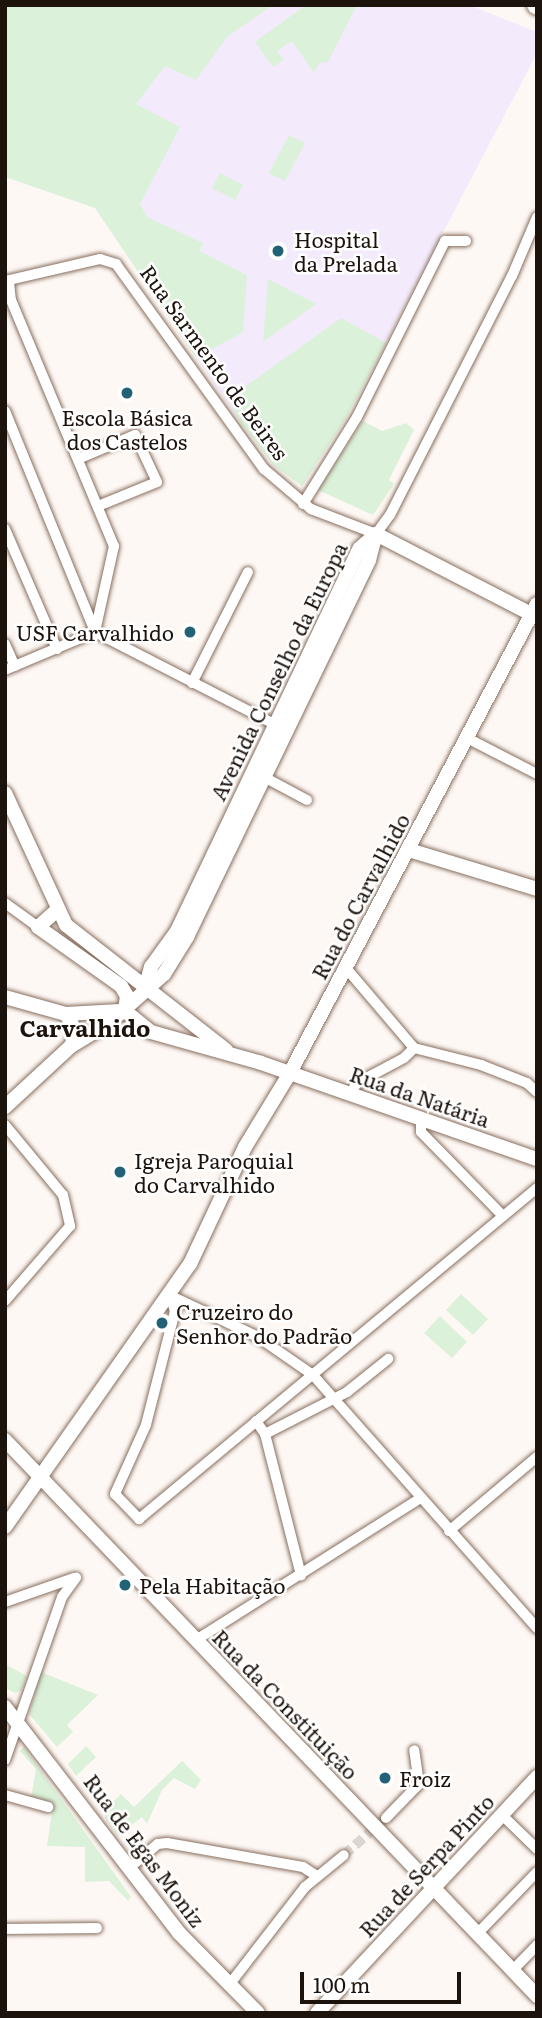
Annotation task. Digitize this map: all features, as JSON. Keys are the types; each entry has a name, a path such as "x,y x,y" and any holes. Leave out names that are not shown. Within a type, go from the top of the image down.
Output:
{"main road":[{"name":"Rua Sarmento de Beires","path":"376,534 534,609"},
{"name":"Avenida Conselho da Europa","path":"145,989 151,967 177,931 280,727 360,548 376,534"},
{"name":"Rua do Carvalhido","path":"5,1527 170,1296 212,1225 245,1147 290,1073 534,609"},
{"name":"Avenida Conselho da Europa","path":"145,989 163,974 187,937 262,776 280,727"},
{"path":"5,793 56,911 65,925 230,1053"},
{"path":"409,850 537,888"},
{"path":"56,911 38,927 121,986 127,996 125,1010"},
{"path":"52,937 65,925"},
{"path":"5,1107 72,1046 125,1010 145,989"},
{"path":"5,997 66,1014 125,1010"},
{"name":"Rua da Natária","path":"125,1010 151,1031 230,1053 537,1159"},
{"path":"66,1014 76,1028 72,1046"},
{"name":"Rua da Constituição","path":"5,1440 537,1996"},
{"name":"Rua de Egas Moniz","path":"5,1707 19,1721 128,1869 179,1933 258,2013"},
{"name":"Rua de Serpa Pinto","path":"317,2013 537,1777"}],"street":[{"path":"376,534 388,520 512,276 537,217"},
{"path":"303,504 357,417 445,240 466,240"},
{"name":"Rua Sarmento de Beires","path":"7,281 100,259 116,264 250,453 303,504 376,534"},
{"path":"7,281 11,299 114,546 95,632"},
{"path":"5,411 95,632 280,727"},
{"path":"78,459 135,435 157,482 98,506"},
{"path":"5,529 57,649"},
{"path":"192,683 248,572"},
{"path":"5,644 10,668 95,632"},
{"path":"467,738 537,774"},
{"path":"262,776 307,800"},
{"path":"5,903 38,927"},
{"path":"346,968 414,1048 481,1065 536,1089"},
{"path":"350,1094 357,1083 404,1058 414,1048"},
{"path":"421,1119 421,1132 503,1216"},
{"path":"5,1125 63,1195 70,1217 64,1237 5,1301"},
{"path":"170,1296 175,1311 146,1425 115,1494 139,1519 537,1188"},
{"path":"170,1296 258,1337 313,1376 537,1628"},
{"path":"265,1434 334,1400 388,1359"},
{"path":"256,1421 265,1434 301,1575"},
{"path":"449,1531 537,1457"},
{"path":"196,1640 421,1498"},
{"path":"5,1602 76,1578 62,1597 5,1760"},
{"path":"386,1818 419,1784 414,1750"},
{"path":"5,1795 48,1808"},
{"path":"502,1815 537,1849"},
{"path":"128,1869 158,1844 167,1843 303,1867 317,1876"},
{"path":"229,1985 317,1876 345,1856"},
{"path":"478,1933 537,1872"},
{"path":"5,1929 97,1927"},
{"path":"513,1970 537,1945"}],"shaded area":[{"name":"Hospital da Prelada","path":"134,5 469,5 537,32 537,53 345,420 302,486 273,465 240,422 95,208 51,190"}],"green space":[{"path":"5,5 273,5 227,37 196,80 165,66 136,104 180,127 140,204 147,217 203,243 199,251 247,275 243,332 196,358 95,208 5,177"},
{"path":"306,5 357,5 328,62 319,63 314,73 292,41 277,51 283,60 273,67 255,42"},
{"path":"289,135 305,143 285,181 269,173"},
{"path":"220,173 243,185 235,200 212,188"},
{"path":"268,279 316,304 263,342"},
{"path":"341,318 386,343 345,420 302,486 273,465 240,422 229,398"},
{"path":"363,421 382,431 406,423 414,430 389,480 394,484 373,515 318,490"},
{"path":"461,1294 488,1319 473,1335 446,1310"},
{"path":"440,1316 467,1342 452,1358 424,1333"},
{"path":"5,1664 27,1676 22,1690 15,1693 5,1688"},
{"path":"41,1672 98,1695 67,1725 73,1732 57,1747 29,1714"},
{"path":"86,1746 96,1757 76,1776 68,1764"},
{"path":"24,1747 131,1897 128,1901 109,1881 85,1882 85,1847 47,1846 53,1805 31,1798 36,1769 20,1751"},
{"path":"182,1761 201,1780 195,1789 174,1778 162,1790 147,1824 142,1817 118,1836 105,1818 106,1809 121,1794 134,1807"}],"tunnel":[{"path":"344,1855 386,1818"}],"place":[{"name":"Hospital da Prelada","path":"278,251"},
{"name":"Escola Básica dos Castelos","path":"127,393"},
{"name":"USF Carvalhido","path":"190,632"},
{"name":"Igreja Paroquial do Carvalhido","path":"120,1172"},
{"name":"Cruzeiro do Senhor do Padrão","path":"162,1323"},
{"name":"Pela Habitação","path":"125,1585"},
{"name":"Froiz","path":"385,1778"}],"district":[{"name":"Carvalhido","path":"85,1027"}]}
